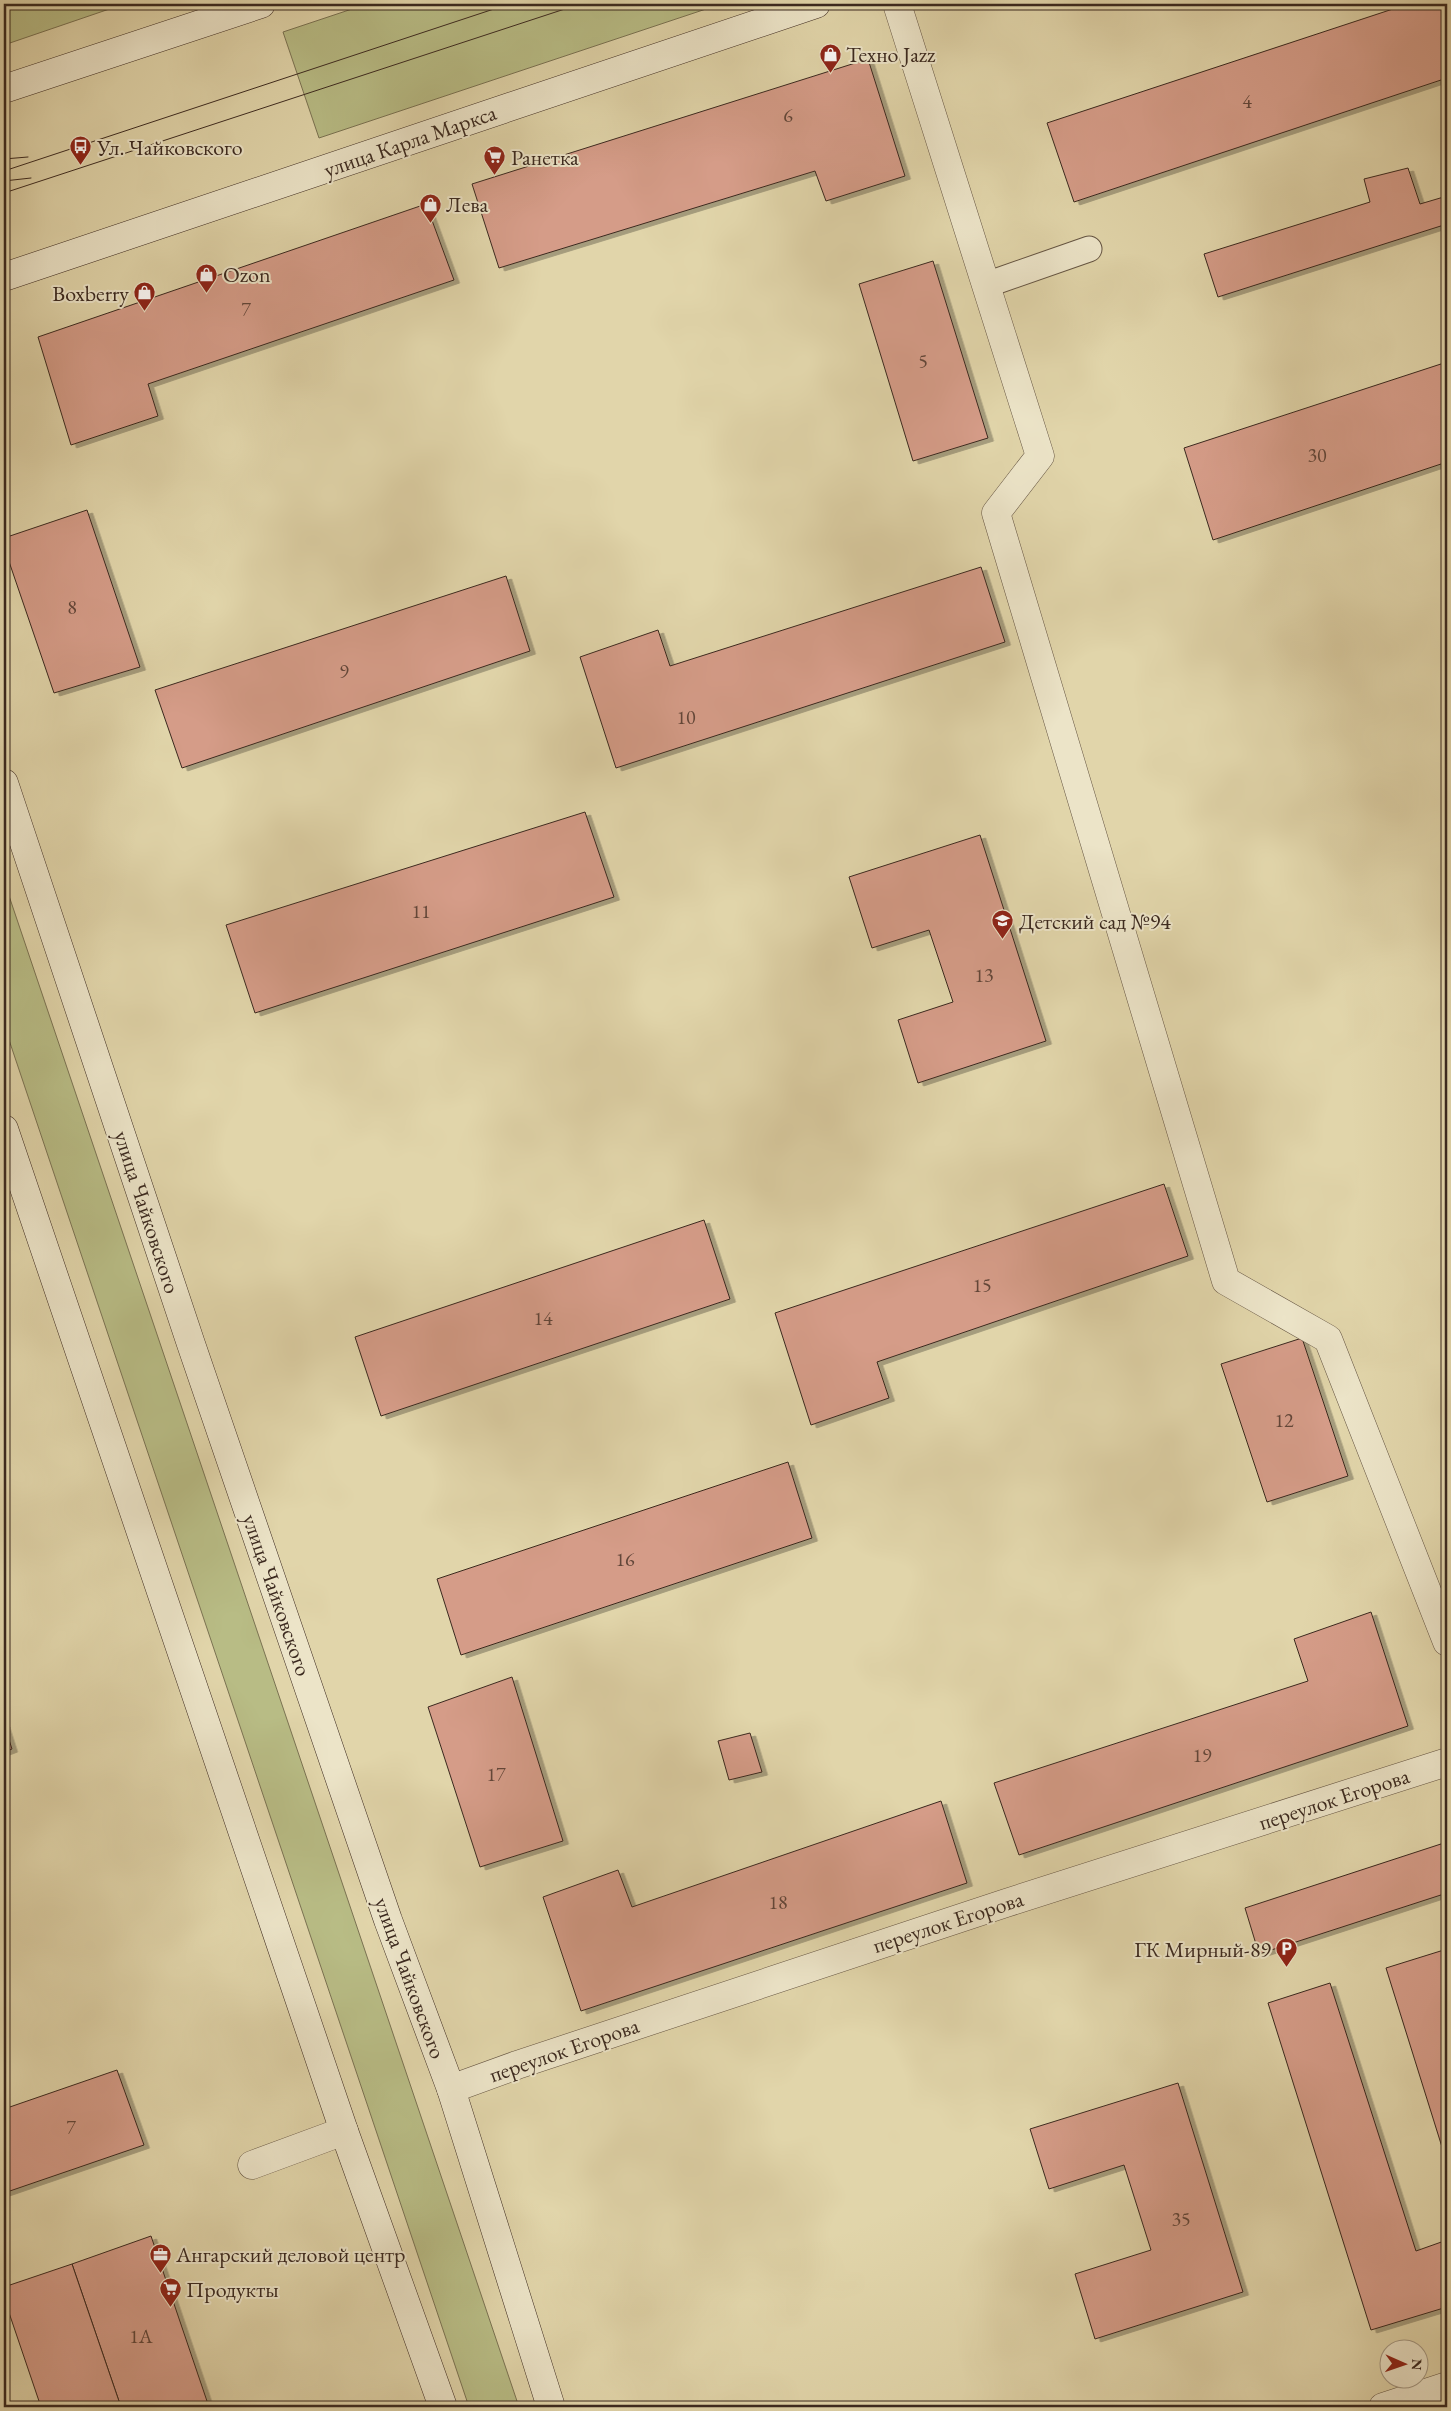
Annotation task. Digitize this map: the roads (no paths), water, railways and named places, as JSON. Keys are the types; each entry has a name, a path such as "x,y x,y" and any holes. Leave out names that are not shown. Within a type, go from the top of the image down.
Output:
{"main road":[{"path":"4,89 261,4"},
{"name":"улица Карла Маркса","path":"4,277 816,4"},
{"path":"897,4 1040,456 996,512 1226,1280 1328,1339 1447,1642"},
{"name":"улица Чайковского","path":"4,783 210,1401 388,1920 451,2089 551,2407"},
{"path":"4,1128 344,2131 443,2407"},
{"name":"переулок Егорова","path":"451,2089 517,2065 1006,1903 1447,1762"},
{"path":"252,2165 344,2131"},
{"path":"1383,2407 1447,2386"}],"lane":[{"path":"986,285 1089,249"}],"tram line":[{"path":"4,171 509,4"},
{"path":"4,193 580,4"},
{"path":"4,159 28,157"},
{"path":"4,181 31,178"}],"place":[{"name":"Техно Jazz","path":"830,73"},
{"name":"Ул. Чайковского","path":"81,166"},
{"name":"Ранетка","path":"495,176"},
{"name":"Лева","path":"430,223"},
{"name":"Ozon","path":"207,293"},
{"name":"Boxberry","path":"145,312"},
{"name":"Детский сад №94","path":"1003,940"},
{"name":"ГК Мирный-89","path":"1287,1968"},
{"name":"Ангарский деловой центр","path":"160,2273"},
{"name":"Продукты","path":"170,2308"}]}
